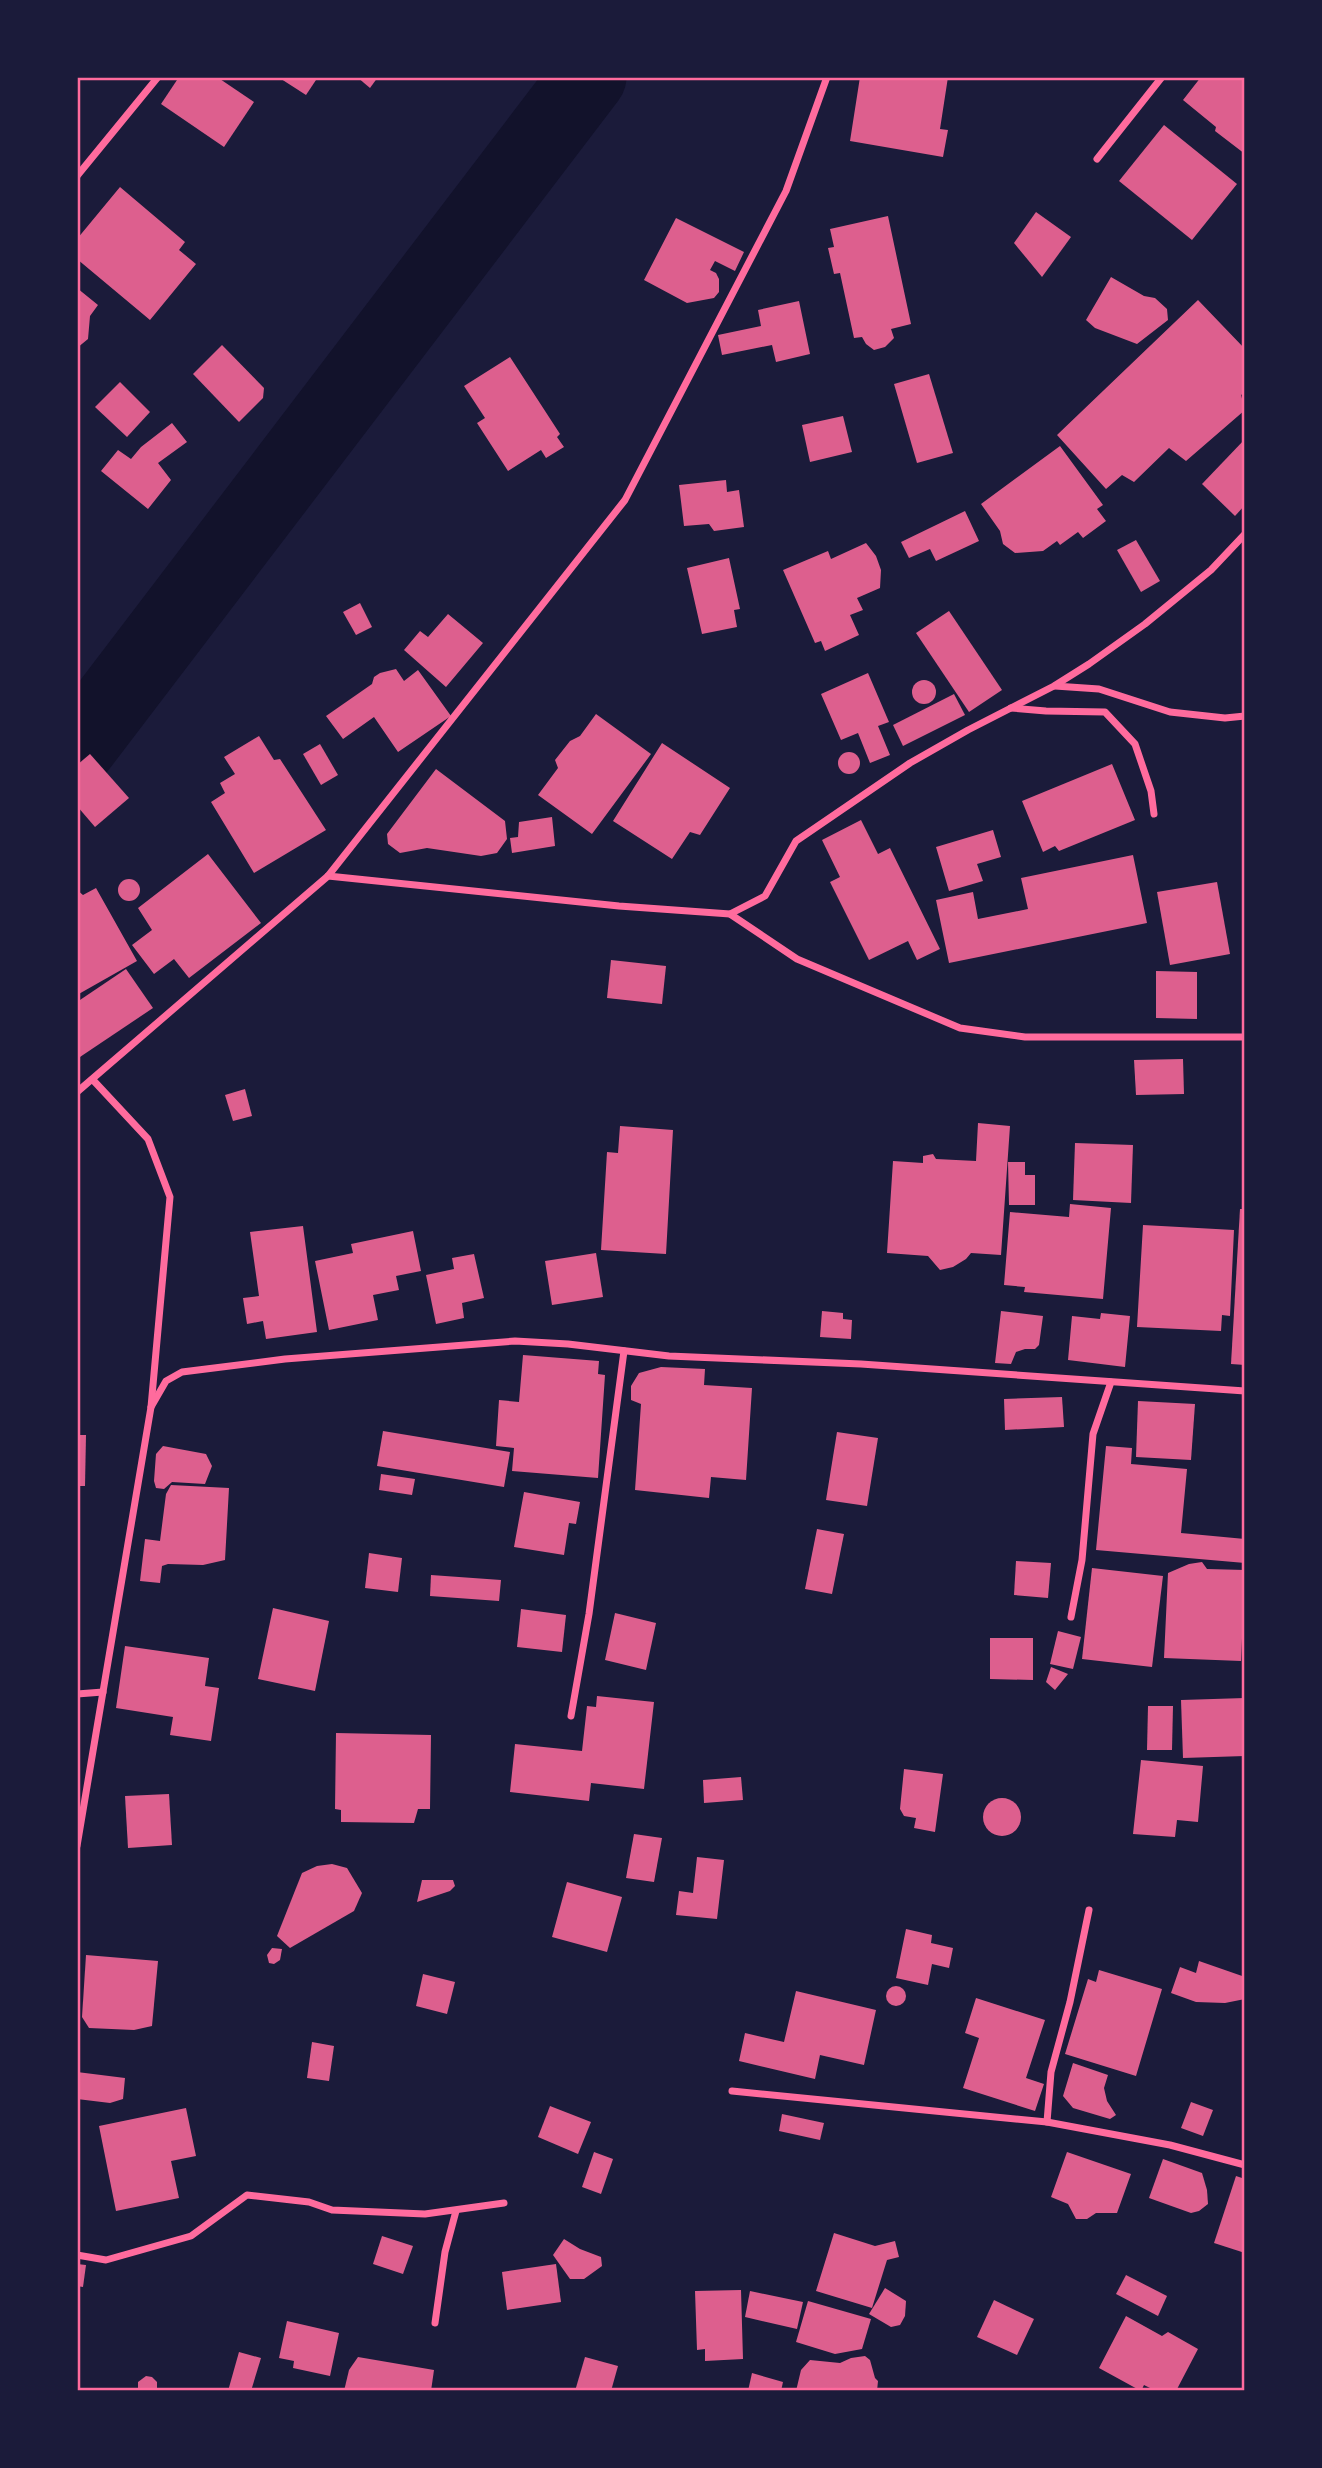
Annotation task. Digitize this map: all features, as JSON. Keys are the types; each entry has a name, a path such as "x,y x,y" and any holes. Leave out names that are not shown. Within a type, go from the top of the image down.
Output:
{"street":[{"path":"77,176 158,77"},
{"path":"77,1093 328,876 625,500 786,191 827,77"},
{"path":"1097,159 1162,77"},
{"path":"730,914 765,896 796,841 910,764 1054,686 1145,624 1210,570 1245,534"},
{"path":"1054,686 1099,690 1170,712 1225,718 1245,716"},
{"path":"1011,708 1105,712 1135,744 1151,791 1154,814"},
{"path":"328,876 619,906 730,914 797,959 960,1028 1025,1037 1245,1037"},
{"path":"77,1846 151,1408 170,1197 148,1139 93,1080"},
{"path":"151,1408 166,1381 182,1372 229,1365 515,1341 568,1344 669,1356 861,1364 1245,1391"},
{"path":"571,1716 591,1601 624,1351"},
{"path":"1071,1617 1082,1560 1093,1433 1111,1382"},
{"path":"77,1694 103,1692"},
{"path":"1047,2122 1051,2072 1070,2002 1089,1910"},
{"path":"732,2091 1047,2122 1170,2145 1245,2165"},
{"path":"77,2255 106,2260 191,2236 247,2195 309,2202 332,2210 425,2214 504,2203"},
{"path":"435,2323 445,2252 456,2211"}],"building":[{"path":"179,77 217,77 254,102 224,147 161,104"},
{"path":"278,77 318,77 306,95"},
{"path":"357,77 378,77 370,88"},
{"path":"860,77 948,77 940,129 948,130 943,157 850,141"},
{"path":"1201,77 1245,77 1245,154 1215,131 1216,127 1183,100"},
{"path":"1164,125 1237,184 1192,240 1119,181"},
{"path":"120,187 185,242 179,250 196,264 150,320 77,259 77,239"},
{"path":"1036,212 1071,237 1042,277 1014,243"},
{"path":"888,216 911,324 891,329 894,338 885,347 874,350 862,337 854,338 840,273 834,274 828,248 834,247 830,229"},
{"path":"676,218 744,252 735,271 715,261 710,270 716,273 719,279 719,292 714,298 687,303 644,280"},
{"path":"1111,277 1144,296 1155,298 1167,309 1168,320 1137,344 1095,328 1086,320"},
{"path":"77,288 98,305 90,316 88,339 77,348"},
{"path":"1198,300 1245,349 1245,392 1241,395 1245,410 1186,461 1169,448 1134,482 1122,475 1106,489 1057,435"},
{"path":"799,301 810,354 776,362 772,345 722,355 718,335 761,326 758,310"},
{"path":"222,345 264,388 263,398 239,422 193,374"},
{"path":"510,357 560,434 557,437 564,447 546,458 541,450 508,471 477,423 485,418 464,386"},
{"path":"929,374 953,453 917,463 894,384"},
{"path":"120,382 150,412 127,437 95,407"},
{"path":"843,416 852,452 810,462 802,425"},
{"path":"172,423 187,442 158,463 171,480 148,509 101,471 118,450 131,459 141,447"},
{"path":"1245,439 1245,505 1235,516 1202,484"},
{"path":"1060,446 1103,505 1097,509 1106,521 1083,538 1078,532 1060,545 1057,541 1043,551 1015,553 1003,544 1000,531 981,504"},
{"path":"726,480 727,492 739,490 744,527 714,531 709,524 684,526 679,485"},
{"path":"965,511 979,541 936,561 930,549 909,558 901,542"},
{"path":"1136,540 1160,581 1141,592 1117,550"},
{"path":"866,543 876,556 881,570 880,588 857,598 863,610 850,615 859,635 825,651 821,641 815,643 783,570 828,551 831,559"},
{"path":"729,558 740,609 734,610 737,627 702,634 687,568"},
{"path":"360,603 372,627 356,635 343,612"},
{"path":"949,611 1002,690 969,712 916,633"},
{"path":"448,614 483,643 446,687 404,650 420,631 428,637"},
{"path":"396,669 404,681 418,670 451,716 398,752 374,717 343,739 326,716 372,684 374,677"},
{"path":"868,673 889,722 878,726 890,755 870,763 858,733 841,740 821,694"},
{"path":"924,680 933,683 936,692 933,701 924,704 915,701 912,692 915,683"},
{"path":"954,694 965,715 903,746 893,725"},
{"path":"596,714 651,754 592,834 538,795 558,768 555,760 570,741 580,736"},
{"path":"259,736 274,760 280,759 326,830 254,873 211,802 225,793 220,783 235,774 224,757"},
{"path":"662,743 730,788 700,835 690,832 672,859 613,821"},
{"path":"320,744 338,775 321,785 303,754"},
{"path":"849,752 857,755 860,763 857,771 849,774 841,771 838,763 841,755"},
{"path":"90,754 129,798 95,827 77,806 77,765"},
{"path":"1112,764 1135,820 1059,851 1055,846 1043,852 1022,801"},
{"path":"436,769 505,821 507,839 497,853 481,856 427,848 400,853 388,844 387,834"},
{"path":"552,817 555,846 512,853 510,838 518,837 519,822"},
{"path":"861,820 878,854 890,848 940,949 917,960 908,941 869,960 830,882 840,877 822,840"},
{"path":"993,830 1001,857 977,864 983,881 949,891 936,847"},
{"path":"208,854 261,923 189,978 174,959 154,974 132,945 152,930 138,908"},
{"path":"1133,855 1147,923 949,963 936,900 973,892 978,919 1028,909 1021,878"},
{"path":"125,879 133,879 140,886 140,894 133,901 125,901 118,894 118,886"},
{"path":"1217,882 1230,954 1170,965 1157,892"},
{"path":"96,888 137,961 77,995 77,890 83,895"},
{"path":"611,960 666,966 662,1004 607,998"},
{"path":"126,969 153,1008 77,1059 77,1002"},
{"path":"1156,971 1197,972 1197,1019 1156,1018"},
{"path":"1183,1059 1184,1094 1136,1095 1134,1060"},
{"path":"245,1089 252,1116 233,1121 225,1095"},
{"path":"978,1123 1010,1126 1001,1255 971,1253 953,1267 940,1270 928,1256 887,1253 893,1161 923,1163 923,1156 933,1154 936,1159 976,1161"},
{"path":"620,1126 673,1130 666,1254 601,1250 607,1152 618,1153"},
{"path":"1075,1143 1133,1145 1131,1203 1073,1200"},
{"path":"1008,1162 1025,1162 1025,1175 1035,1175 1035,1205 1009,1205"},
{"path":"1070,1204 1111,1208 1103,1299 1024,1292 1025,1287 1004,1285 1010,1212 1069,1217"},
{"path":"1240,1209 1245,1209 1245,1365 1231,1364"},
{"path":"1143,1225 1234,1230 1230,1316 1222,1315 1221,1331 1137,1327"},
{"path":"303,1226 317,1332 266,1339 263,1321 247,1324 243,1298 259,1296 250,1232"},
{"path":"413,1231 421,1271 396,1276 399,1290 373,1295 378,1320 329,1330 315,1261 353,1253 351,1244"},
{"path":"596,1253 603,1297 552,1305 545,1261"},
{"path":"474,1254 484,1298 462,1303 464,1318 436,1324 426,1275 454,1269 452,1258"},
{"path":"822,1311 843,1313 843,1319 852,1320 851,1339 820,1337"},
{"path":"1001,1311 1043,1316 1039,1345 1035,1349 1016,1352 1011,1364 995,1363"},
{"path":"1101,1313 1130,1316 1125,1367 1068,1360 1072,1316 1100,1319"},
{"path":"523,1355 599,1361 598,1374 605,1375 598,1478 512,1471 514,1448 496,1446 499,1400 519,1402"},
{"path":"661,1367 705,1369 704,1385 752,1388 746,1480 711,1477 709,1498 635,1490 641,1404 631,1400 631,1386 639,1373"},
{"path":"1062,1397 1064,1427 1005,1430 1004,1399"},
{"path":"1138,1401 1195,1404 1191,1460 1136,1457"},
{"path":"383,1431 510,1452 504,1487 377,1466"},
{"path":"837,1432 878,1438 867,1506 826,1500"},
{"path":"77,1435 86,1435 85,1486 77,1486"},
{"path":"163,1446 206,1454 212,1466 205,1484 172,1482 164,1489 156,1488 156,1454"},
{"path":"1106,1446 1132,1448 1131,1464 1187,1469 1181,1533 1245,1539 1245,1563 1096,1550"},
{"path":"381,1474 415,1479 412,1495 379,1490"},
{"path":"171,1485 229,1488 225,1560 203,1565 168,1564 162,1566 160,1583 140,1581 145,1539 160,1541 166,1494"},
{"path":"524,1492 580,1502 576,1524 569,1523 564,1555 514,1547"},
{"path":"817,1529 844,1534 832,1594 805,1589"},
{"path":"369,1553 402,1558 398,1592 365,1588"},
{"path":"1016,1561 1051,1563 1048,1598 1014,1595"},
{"path":"1202,1562 1207,1569 1245,1570 1241,1661 1164,1658 1168,1573"},
{"path":"1092,1568 1163,1576 1152,1667 1082,1659"},
{"path":"431,1575 501,1580 499,1601 430,1596"},
{"path":"273,1608 329,1621 315,1691 258,1679"},
{"path":"521,1609 566,1615 562,1652 517,1647"},
{"path":"615,1613 656,1623 646,1670 605,1660"},
{"path":"1058,1631 1081,1637 1073,1669 1050,1664"},
{"path":"990,1638 1033,1638 1033,1680 990,1679"},
{"path":"125,1646 209,1658 205,1686 219,1688 211,1741 170,1735 173,1717 116,1708"},
{"path":"1051,1667 1068,1674 1055,1690 1046,1682"},
{"path":"597,1696 654,1702 644,1789 591,1783 589,1801 510,1792 515,1744 582,1751 587,1706 596,1707"},
{"path":"1245,1698 1245,1756 1183,1758 1181,1700"},
{"path":"1148,1706 1173,1706 1172,1750 1147,1750"},
{"path":"336,1733 431,1735 430,1809 418,1809 414,1823 341,1822 341,1810 335,1809"},
{"path":"1141,1760 1203,1766 1198,1822 1177,1820 1175,1837 1133,1834"},
{"path":"904,1769 943,1774 935,1832 914,1828 916,1818 904,1816 900,1809"},
{"path":"741,1777 743,1800 704,1803 703,1780"},
{"path":"169,1794 172,1845 128,1848 125,1796"},
{"path":"1002,1798 1016,1803 1021,1817 1016,1831 1002,1836 988,1831 983,1817 988,1803"},
{"path":"634,1834 662,1838 654,1882 626,1878"},
{"path":"697,1857 724,1860 717,1919 676,1915 679,1891 693,1893"},
{"path":"332,1864 347,1868 362,1893 354,1911 290,1948 277,1936 302,1873 317,1866"},
{"path":"422,1880 453,1880 455,1886 450,1891 417,1902"},
{"path":"567,1882 622,1897 607,1952 552,1937"},
{"path":"906,1929 932,1935 931,1943 953,1948 949,1968 932,1964 928,1985 896,1978"},
{"path":"272,1948 282,1949 280,1960 274,1964 269,1963 267,1955"},
{"path":"86,1955 158,1961 152,2026 134,2030 89,2028 82,2017"},
{"path":"1199,1961 1245,1977 1245,1999 1225,2003 1196,2002 1171,1993 1180,1967 1196,1973"},
{"path":"1099,1970 1162,1989 1136,2076 1065,2054 1088,1979 1096,1982"},
{"path":"423,1974 455,1982 447,2014 416,2006"},
{"path":"892,1986 900,1986 906,1996 900,2006 892,2006 886,2000 886,1992"},
{"path":"796,1991 876,2010 864,2065 820,2055 815,2079 739,2061 745,2033 784,2042"},
{"path":"976,1998 1045,2020 1026,2078 1044,2084 1035,2111 963,2088 979,2038 965,2033"},
{"path":"312,2042 334,2046 329,2081 307,2078"},
{"path":"1073,2063 1108,2075 1104,2088 1107,2101 1116,2115 1110,2119 1073,2108 1063,2096"},
{"path":"77,2072 125,2078 123,2099 110,2103 77,2099"},
{"path":"1191,2102 1213,2110 1203,2136 1181,2128"},
{"path":"550,2106 591,2122 578,2154 538,2137"},
{"path":"186,2108 196,2156 171,2161 179,2198 116,2211 99,2126"},
{"path":"782,2114 824,2123 820,2140 779,2131"},
{"path":"594,2152 613,2159 601,2194 582,2187"},
{"path":"1067,2152 1131,2174 1117,2213 1096,2213 1087,2219 1076,2219 1068,2204 1051,2197"},
{"path":"1163,2159 1202,2173 1208,2204 1191,2213 1149,2198"},
{"path":"1236,2176 1245,2179 1245,2253 1214,2243"},
{"path":"834,2233 875,2246 895,2241 899,2257 887,2260 872,2308 816,2291"},
{"path":"382,2236 413,2246 403,2274 373,2264"},
{"path":"564,2239 601,2257 602,2266 584,2279 570,2279 553,2255"},
{"path":"77,2264 86,2265 83,2287 77,2286"},
{"path":"556,2264 561,2302 507,2310 502,2272"},
{"path":"1126,2275 1167,2296 1158,2316 1116,2294"},
{"path":"885,2288 906,2301 905,2316 900,2325 891,2327 869,2314"},
{"path":"741,2290 743,2359 705,2361 705,2349 697,2350 695,2291"},
{"path":"750,2291 803,2302 797,2329 745,2317"},
{"path":"994,2300 1034,2319 1017,2355 977,2337"},
{"path":"808,2301 871,2319 862,2349 835,2354 796,2342"},
{"path":"1126,2316 1162,2336 1168,2332 1198,2349 1176,2391 1156,2391 1144,2385 1141,2391 1099,2368"},
{"path":"287,2321 339,2333 330,2376 293,2368 294,2361 279,2358"},
{"path":"239,2352 261,2358 251,2391 228,2391"},
{"path":"865,2356 870,2360 878,2381 877,2391 796,2391 801,2370 810,2360 840,2363"},
{"path":"358,2357 434,2370 431,2391 344,2391 349,2370"},
{"path":"585,2357 618,2366 611,2391 575,2391"},
{"path":"752,2373 783,2382 781,2391 748,2391"},
{"path":"146,2376 157,2382 157,2391 138,2391 138,2382"}],"waterway":[{"path":"77,748 588,77"}]}
